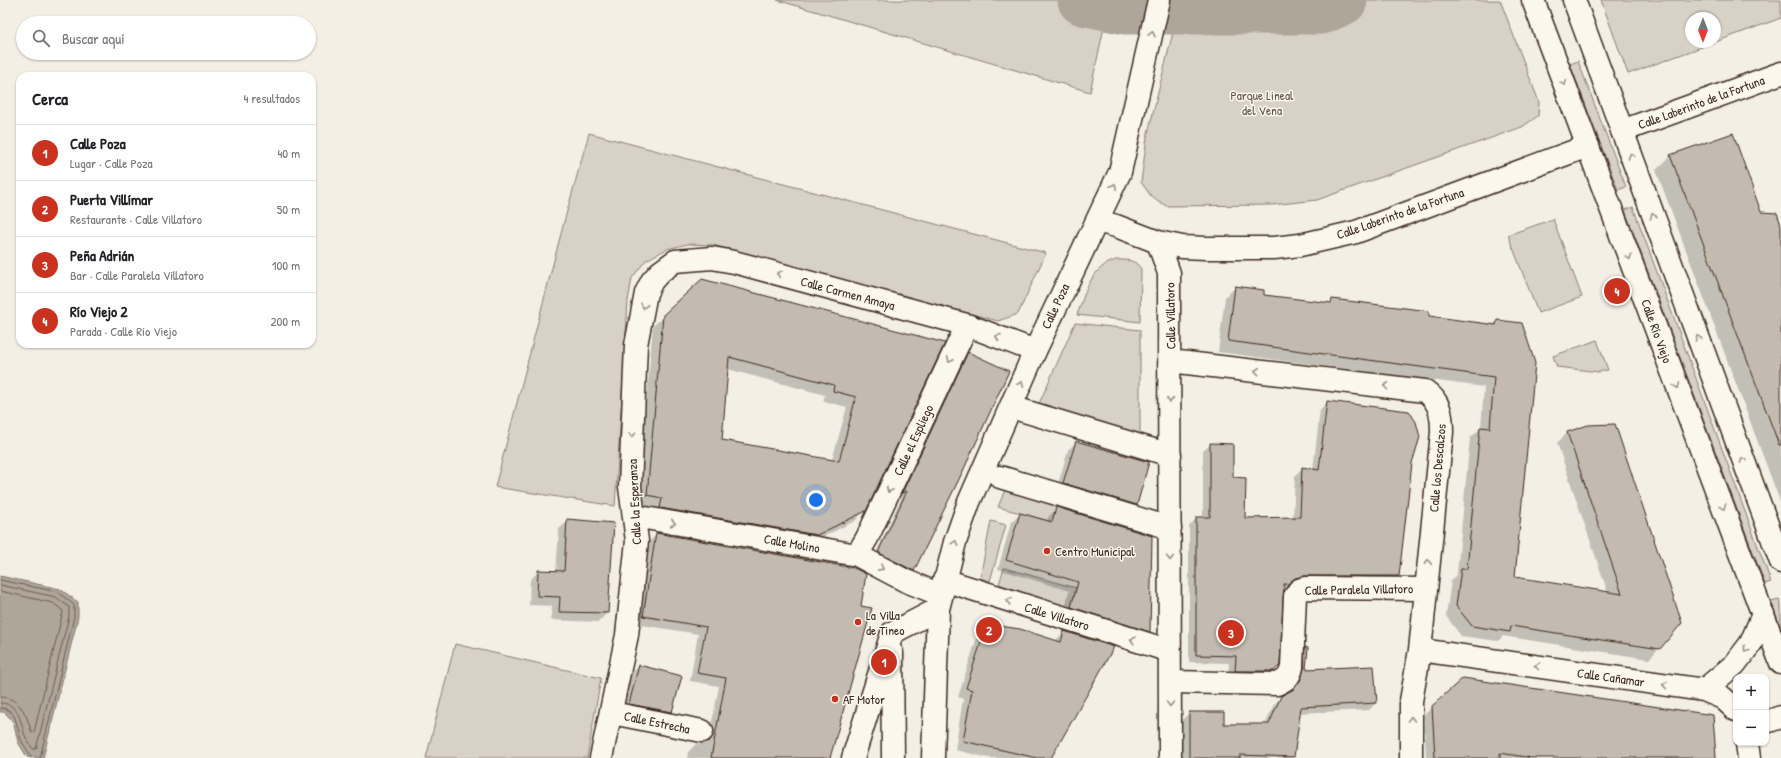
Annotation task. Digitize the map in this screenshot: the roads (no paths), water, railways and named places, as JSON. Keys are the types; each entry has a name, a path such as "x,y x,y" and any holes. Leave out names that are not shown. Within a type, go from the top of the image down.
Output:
{"street":[{"name":"Calle Poza","path":"933,758 941,595 969,502 1034,351 1120,172 1159,0"},
{"path":"1574,1 1781,562"},
{"name":"Calle Río Viejo","path":"1536,8 1781,663"},
{"name":"Calle Laberinto de la Fortuna","path":"1622,131 1781,73"},
{"name":"Calle Laberinto de la Fortuna","path":"1158,242 1182,247 1206,248 1274,248 1300,245 1356,232 1588,146"},
{"path":"1097,221 1116,226 1158,242"},
{"name":"Calle Villatoro","path":"1158,242 1169,273 1170,651 1176,682 1170,758"},
{"name":"Calle Carmen Amaya","path":"660,272 675,261 712,258 968,325 1034,351"},
{"name":"Calle la Esperanza","path":"601,758 612,713 628,627 637,541 630,486 636,345 646,293 652,281 660,272"},
{"name":"Calle el Espliego","path":"857,555 867,538 968,325"},
{"name":"Calle los Descalzos","path":"1170,361 1425,391 1436,400 1442,414 1442,432 1420,650 1412,701 1411,758"},
{"path":"1011,407 1170,455"},
{"path":"1000,477 1170,528"},
{"name":"Calle Molino","path":"634,516 857,555 906,581 941,595"},
{"name":"Calle Paralela Villatoro","path":"1176,682 1277,684 1285,681 1290,675 1292,667 1295,596 1299,590 1305,588 1425,589"},
{"path":"853,758 892,634 941,595"},
{"name":"Calle Villatoro","path":"941,595 1170,651"},
{"path":"1733,707 1723,698 1704,690 1735,664 1751,643 1763,614"},
{"path":"892,634 894,758"},
{"name":"Calle Cañamar","path":"1420,650 1704,690"},
{"name":"Calle Estrecha","path":"612,713 702,732"},
{"path":"1769,721 1781,717"}],"water":[{"path":"0,576 60,589 78,602 78,617 43,758 27,757 18,742 13,721 4,712 0,712"}],"waterway":[{"path":"1083,0 1126,9 1321,9 1342,0"}],"place":[{"name":"Río Viejo 2","path":"1617,291"},
{"name":"Centro Municipal","path":"1047,551"},
{"name":"La Villa de Tineo","path":"858,622"},
{"name":"Puerta Villímar","path":"989,630"},
{"name":"Peña Adrián","path":"1231,633"},
{"name":"Calle Poza","path":"884,662"},
{"name":"AF Motor","path":"835,699"}],"park label":[{"name":"Parque Lineal del Vena","path":"1262,102"}]}
